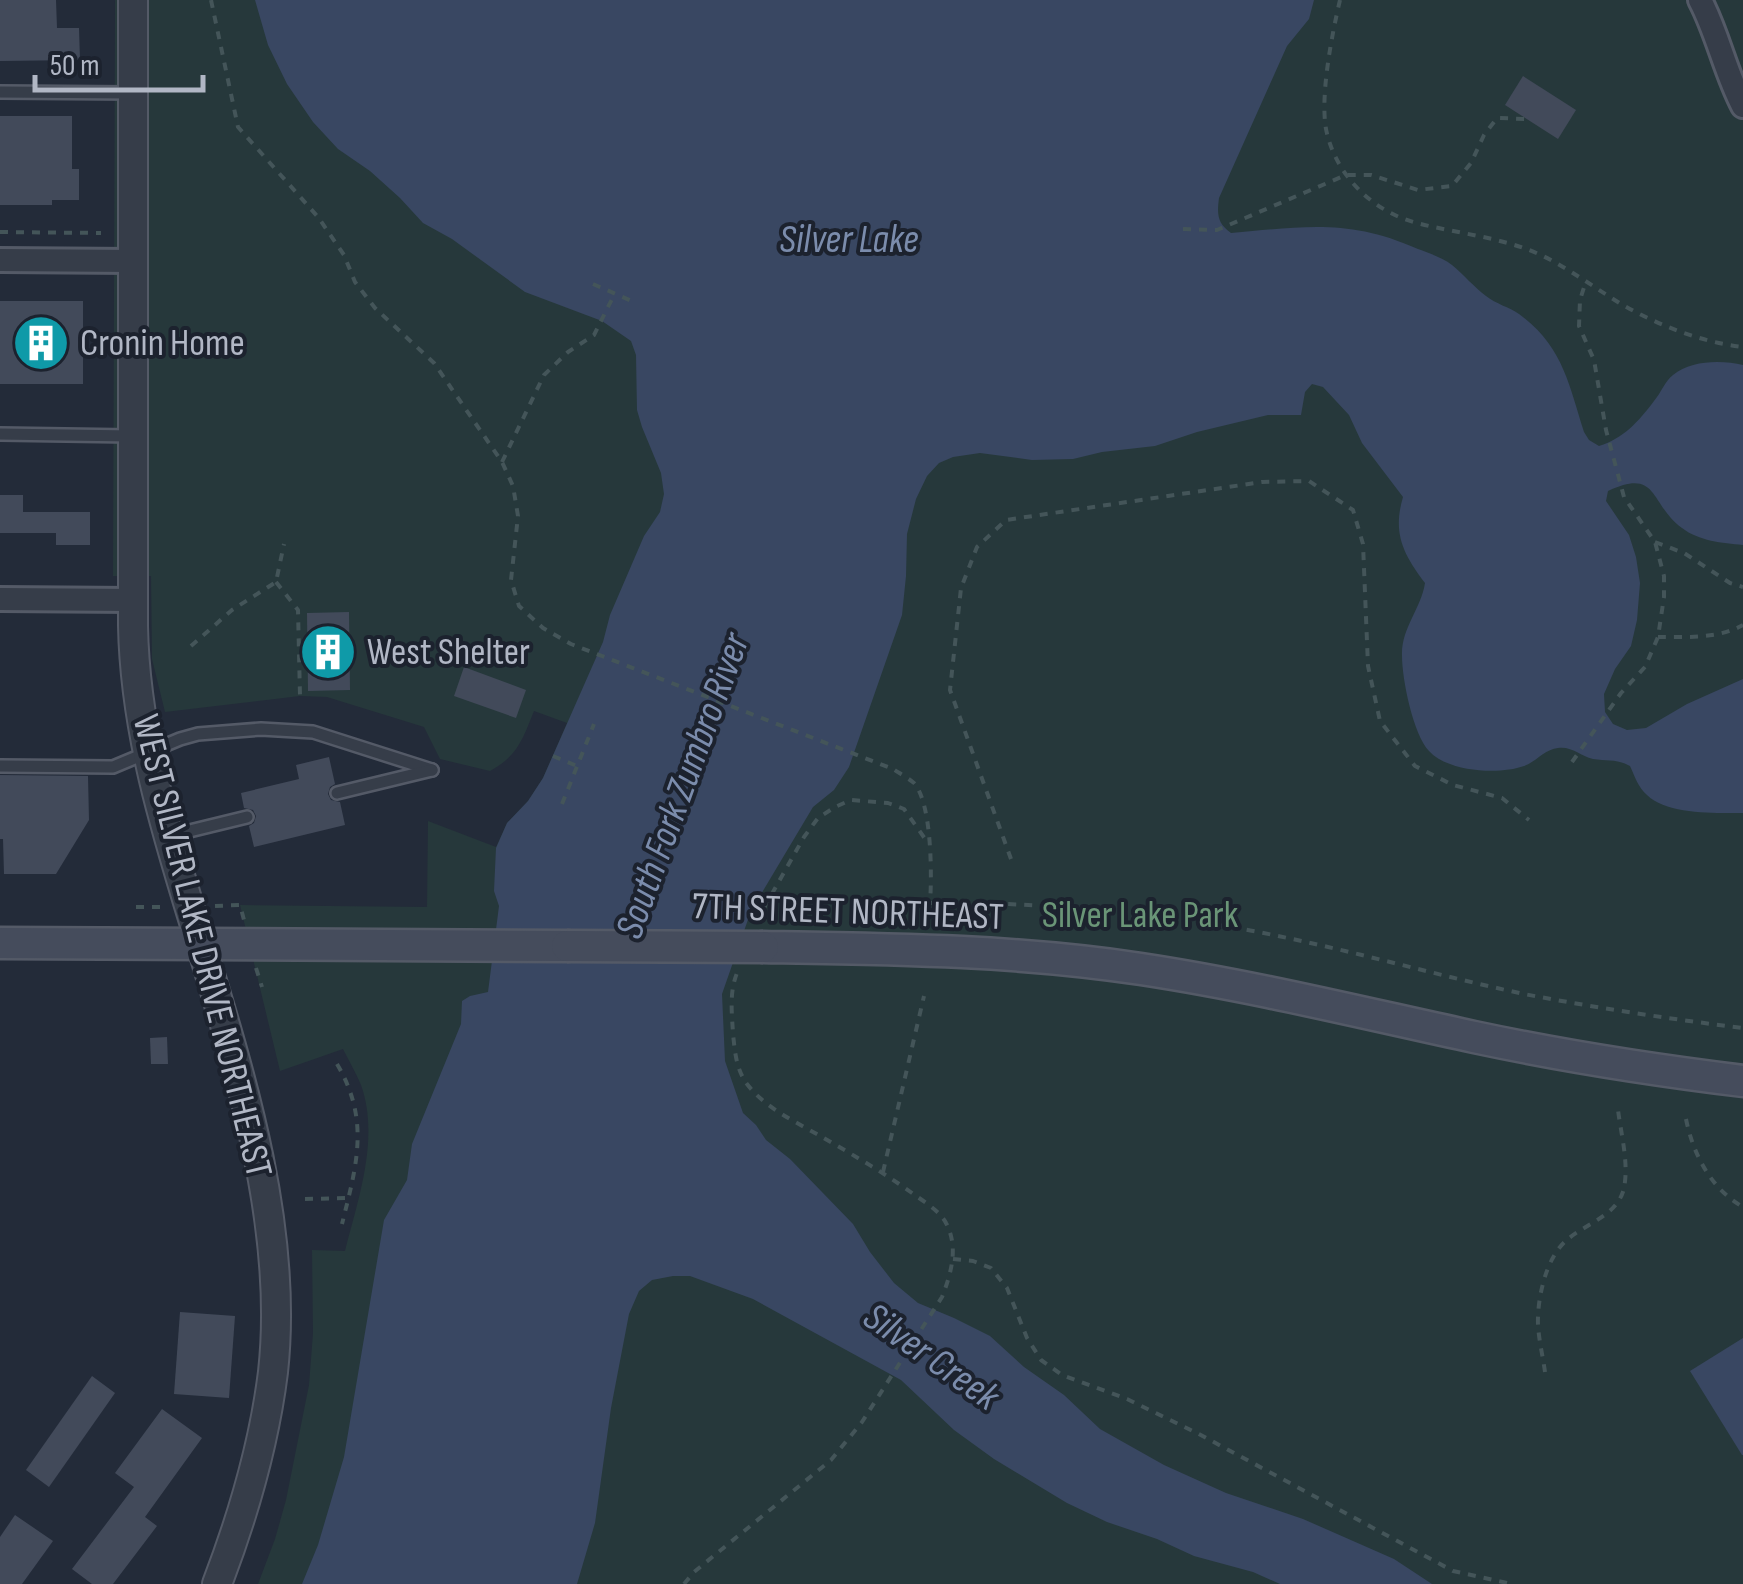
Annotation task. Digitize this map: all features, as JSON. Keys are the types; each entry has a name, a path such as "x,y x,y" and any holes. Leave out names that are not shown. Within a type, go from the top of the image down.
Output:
{"main road":[{"name":"7TH STREET NORTHEAST","path":"0,943 763,947 990,954 1138,968 1268,991 1494,1040 1743,1082"}],"street":[{"name":"WEST SILVER LAKE DRIVE NORTHEAST","path":"133,0 136,682 147,751 229,1041 261,1171 275,1290 273,1371 264,1424 238,1526 217,1584"},
{"path":"1700,0 1743,106"},
{"path":"0,260 133,261"},
{"path":"0,599 133,600"}],"lane":[{"path":"0,92 133,93"},
{"path":"0,434 133,436"},
{"path":"0,766 113,767 198,734 261,729 312,732 432,770 337,793"},
{"path":"169,836 246,817"}],"path":[{"path":"211,0 238,127 318,217 344,254 355,282 375,308 434,363 502,462 518,516 511,580 519,606 543,628 570,644 893,769 913,782 923,798 931,863 930,902 1095,911 1228,927 1522,993 1743,1028"},
{"path":"1340,0 1325,116 1327,132 1346,174 1362,193 1384,210 1414,222 1512,243 1540,255 1655,322 1696,337 1743,347"},
{"path":"1183,230 1217,230 1346,174 1372,174 1418,190 1452,186 1498,118 1526,119"},
{"path":"0,232 101,233"},
{"path":"1572,762 1621,693 1646,667 1658,638 1664,598 1664,576 1655,542 1624,498 1606,430 1594,360 1579,326 1580,300 1586,281"},
{"path":"593,284 634,302"},
{"path":"502,462 544,374 594,335 615,294"},
{"path":"1010,859 950,690 961,588 977,547 1006,520 1262,482 1309,481 1353,510 1364,544 1368,666 1380,722 1415,766 1453,785 1502,798 1529,820"},
{"path":"1655,542 1684,553 1730,583 1743,586"},
{"path":"191,646 232,610 276,582 284,544"},
{"path":"276,582 298,610 300,696"},
{"path":"1658,638 1707,636 1743,625"},
{"path":"562,804 594,724"},
{"path":"553,756 577,766"},
{"path":"868,801 904,809 928,844"},
{"path":"884,1172 924,996"},
{"path":"337,1064 351,1087 358,1136 356,1164 342,1224"},
{"path":"1545,1372 1538,1324 1549,1266 1564,1241 1614,1209 1624,1190 1618,1110"},
{"path":"684,1584 831,1460 862,1422 942,1297 950,1277 952,1240 945,1220 884,1172 781,1114"},
{"path":"1686,1119 1694,1150 1709,1175 1743,1208"},
{"path":"305,1199 349,1198"},
{"path":"952,1259 972,1260 991,1268 1007,1288 1027,1338 1041,1360 1062,1375 1197,1433 1454,1571 1512,1584"}],"green space":[{"name":"Silver Lake Park","path":"115,0 1743,0 1743,1584 258,1584 286,1500 309,1385 312,1250 345,1251 361,1190 368,1126 361,1085 343,1049 280,1071 240,905 427,907 428,821 496,847 507,823 543,778 567,723 534,711 513,753 490,771 440,759 424,727 327,697 300,696 165,712 152,659 151,576 113,576"}],"water":[{"name":"Silver Lake","path":"255,0 1314,0 1309,19 1287,46 1219,198 1219,218 1226,229 1231,233 1304,227 1347,229 1393,239 1444,260 1486,296 1519,314 1546,339 1562,367 1584,432 1599,446 1630,428 1680,370 1707,362 1743,365 1743,545 1711,541 1682,528 1645,486 1636,483 1608,491 1606,501 1629,535 1640,583 1631,646 1604,694 1605,712 1613,724 1627,730 1646,728 1743,679 1743,813 1692,812 1656,802 1644,792 1630,766 1593,759 1568,748 1549,751 1514,769 1488,771 1448,763 1429,751 1413,720 1403,666 1405,636 1425,583 1402,543 1399,522 1403,497 1362,443 1349,415 1323,387 1312,384 1305,392 1301,415 1268,415 1155,446 1073,459 1032,460 980,453 939,463 927,476 916,499 907,534 902,615 849,767 834,790 813,807 751,911 722,994 725,1061 743,1113 853,1224 894,1283 918,1303 990,1336 1100,1429 1164,1465 1394,1559 1432,1584 1280,1584 1107,1522 994,1459 954,1430 901,1380 753,1299 690,1276 673,1276 652,1280 639,1291 629,1314 595,1523 577,1584 302,1584 344,1457 384,1220 407,1180 412,1144 461,1024 462,1001 488,992 499,906 494,891 496,848 507,823 543,778 644,536 660,512 664,494 661,473 637,410 636,355 631,341 602,321 525,292 423,223 370,171 338,149 313,122 287,84 268,45"},
{"path":"1743,1338 1743,1455 1742,1455 1690,1371"}],"building":[{"path":"0,0 56,0 57,28 79,28 80,60 0,61"},
{"path":"1523,76 1576,110 1558,139 1505,105"},
{"path":"0,116 72,116 72,169 79,169 79,200 52,200 52,205 0,205"},
{"name":"Cronin Home","path":"0,301 83,301 83,384 0,384"},
{"path":"0,495 23,495 23,512 90,512 90,545 56,545 56,533 0,533"},
{"name":"West Shelter","path":"349,612 350,690 308,691 307,613"},
{"path":"464,667 526,690 516,718 454,696"},
{"path":"329,757 335,784 328,794 331,800 340,802 345,825 254,847 249,826 256,816 253,810 244,808 241,793 299,779 296,765"},
{"path":"0,775 88,776 89,820 56,874 4,874"},
{"path":"167,1037 168,1064 151,1064 150,1038"},
{"path":"180,1312 235,1316 229,1398 174,1394"},
{"path":"92,1376 115,1393 49,1487 26,1470"},
{"path":"162,1409 202,1438 145,1517 157,1526 113,1584 92,1584 72,1569 134,1487 115,1473"},
{"path":"15,1515 53,1541 22,1584 0,1584 0,1537"}],"place":[{"name":"Cronin Home","path":"41,343"},
{"name":"West Shelter","path":"328,652"}],"water label":[{"name":"South Fork Zumbro River","path":"683,786"},
{"name":"Silver Creek","path":"931,1357"}]}
